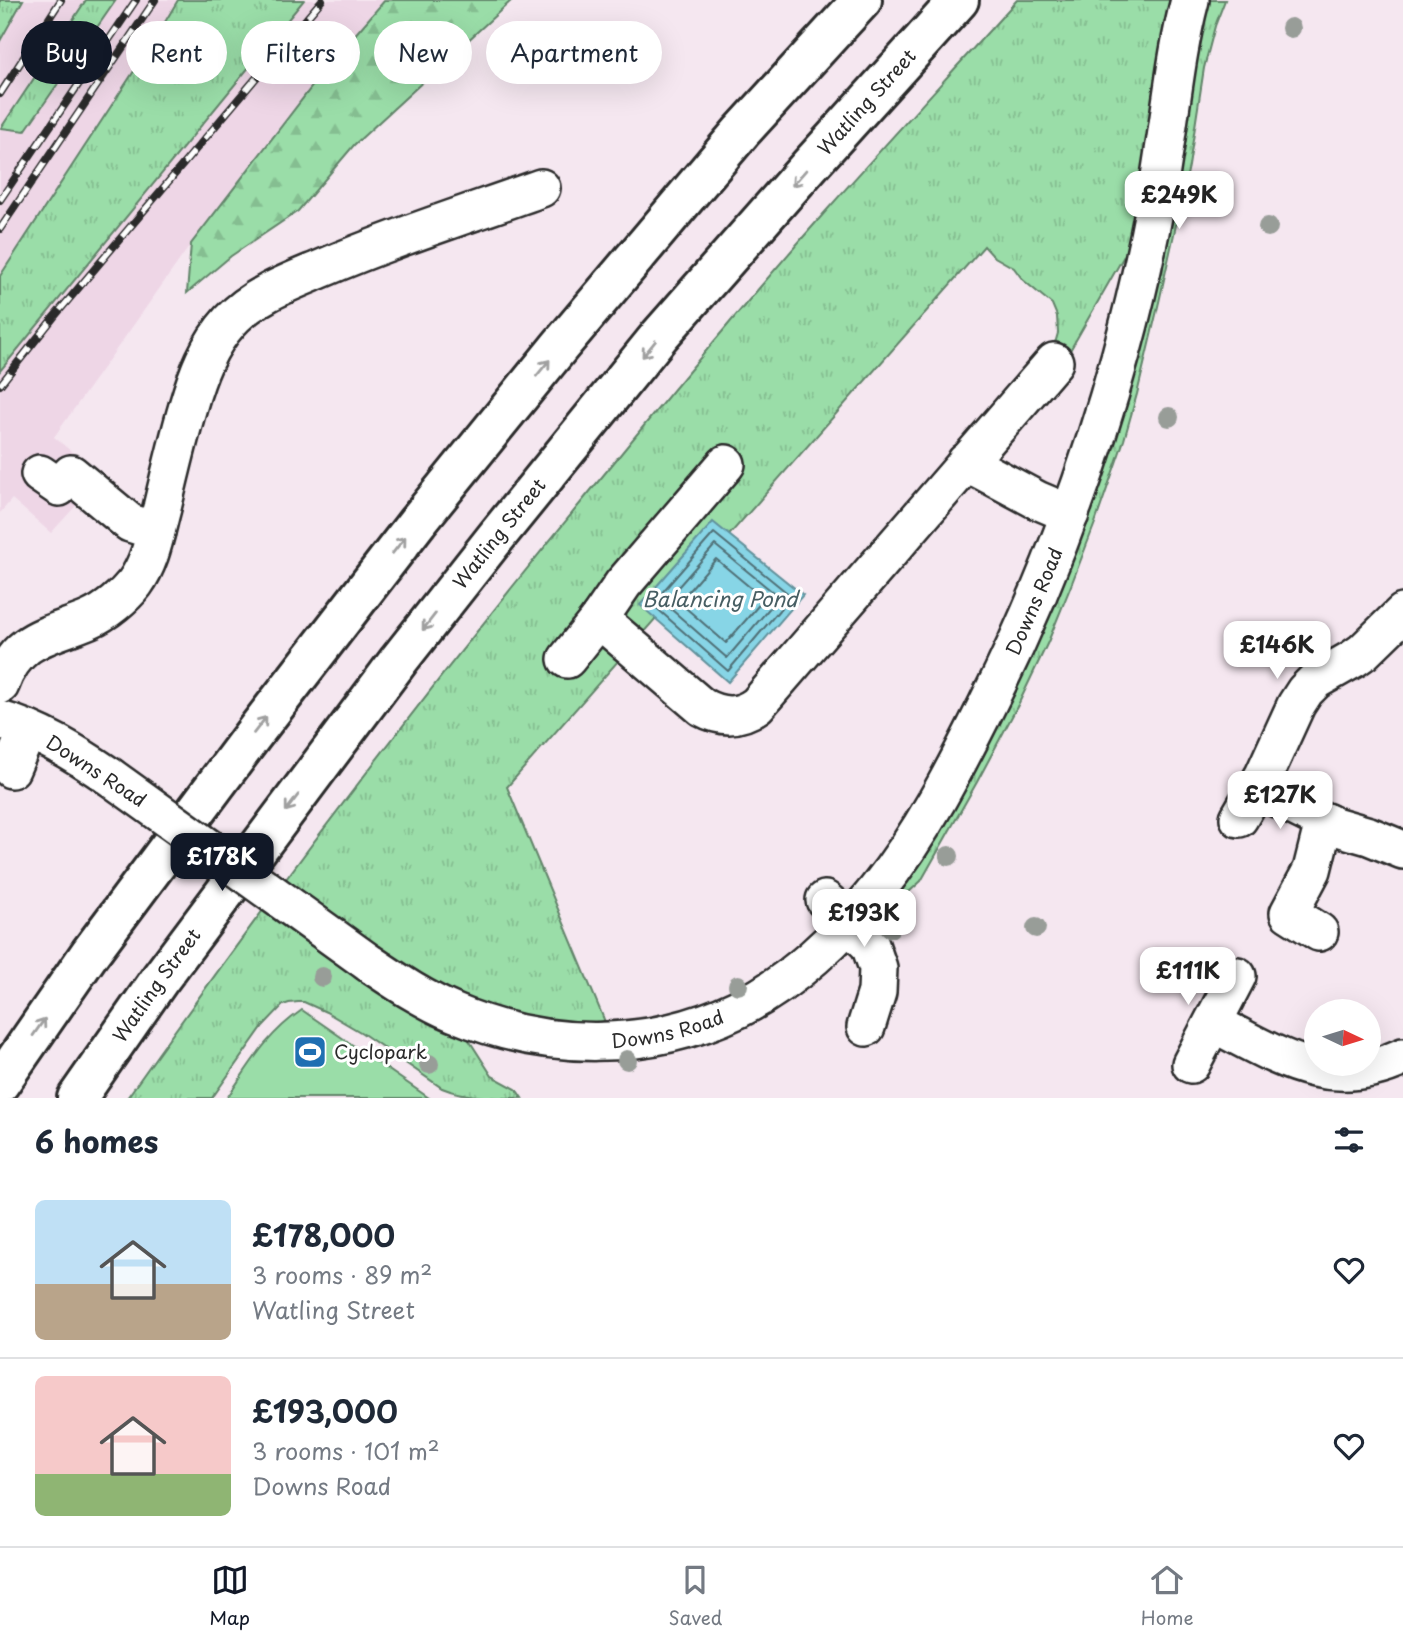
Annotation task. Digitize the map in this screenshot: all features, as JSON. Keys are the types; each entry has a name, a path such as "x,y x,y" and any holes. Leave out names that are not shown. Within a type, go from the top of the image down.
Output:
{"highway":[{"path":"0,1083 98,942 251,736 418,521 560,346 724,152 862,0"},
{"name":"Watling Street","path":"77,1098 159,979 399,660 505,527 660,335 959,0"}],"street":[{"name":"Downs Road","path":"14,725 74,753 369,963 420,997 456,1014 519,1034 579,1042 643,1038 682,1029 738,1009 785,980 820,953 841,915 877,890 909,845 937,798 1016,645 1070,513 1121,355 1145,256 1190,0"},
{"path":"0,685 10,662 24,648 42,637 96,616 129,589 143,570 156,531 191,395 205,358 217,336 236,315 260,297 294,281 356,239 541,188"},
{"path":"599,619 702,707 716,714 744,714 757,705 1054,362"},
{"path":"966,462 1037,500 1070,513"},
{"path":"567,659 623,584 726,464"},
{"path":"40,474 59,487 71,474 130,523 156,531"},
{"path":"1388,850 1328,823 1248,803 1296,705 1306,691 1316,680 1363,652 1403,613"},
{"path":"11,769 14,725"},
{"path":"1320,932 1282,913 1312,870 1320,838 1328,823"},
{"path":"841,915 870,945 878,968 877,992 866,1027"},
{"path":"1191,1064 1237,976"},
{"path":"1213,1023 1293,1062 1317,1069 1338,1085 1403,1057"}],"shaded area":[{"path":"23,0 385,0 360,29 360,21 241,21 241,84 315,84 191,244 54,437 102,477 51,533 12,499 0,513 0,41"}],"green space":[{"path":"0,0 23,0 0,41"},
{"path":"86,0 116,0 101,21 72,21"},
{"path":"178,0 304,0 287,21 241,21 241,77 0,371 0,276 126,83 227,84 227,21 166,21"},
{"path":"385,0 512,0 486,21 472,37 472,21 374,21 374,84 420,84 354,145 298,211 231,256 187,293 191,244 314,84 360,84 360,29"},
{"path":"1017,0 1185,0 1148,214 1060,368 1048,353 1058,333 1057,316 1052,304 1023,280 1014,268 993,256 984,246 507,787 608,1029 460,1026 492,1076 516,1089 522,1098 481,1097 442,1088 362,1033 326,1012 304,1002 289,1003 283,1005 263,1026 212,1098 127,1098 303,856 424,698 548,543 799,242"},
{"path":"1196,0 1225,0 1204,68 1189,166 1159,302 1124,440 1070,588 1018,705 921,881 877,915 1042,609"},
{"path":"30,84 58,84 25,131 1,128"},
{"name":"Cyclopark","path":"302,1010 429,1098 227,1098 278,1029"}],"water":[{"name":"Balancing Pond","path":"713,522 803,595 728,682 640,605"}],"railway":[{"path":"0,94 61,0"},
{"path":"0,200 136,0"},
{"path":"0,229 155,0"},
{"path":"0,385 54,317 322,0"}],"place":[{"name":"Cyclopark","path":"310,1052"}]}
